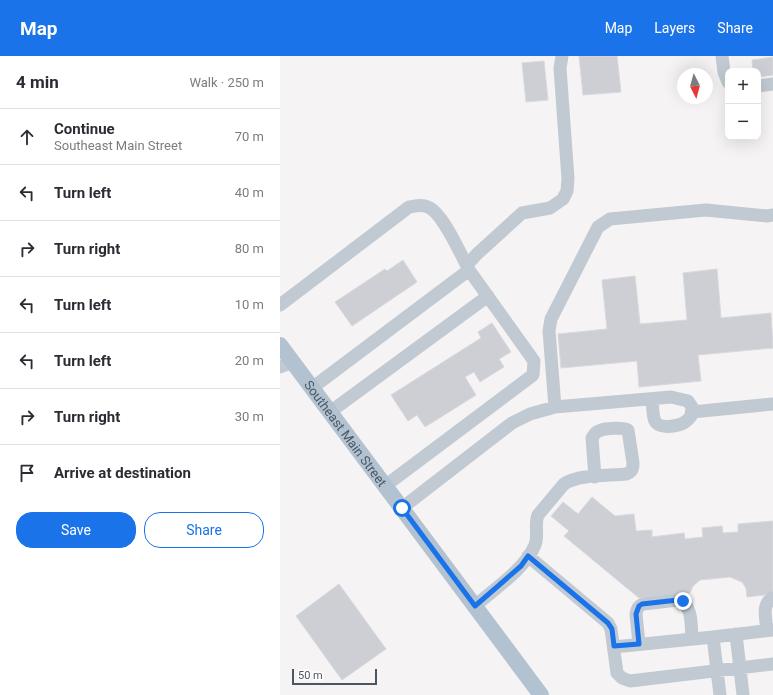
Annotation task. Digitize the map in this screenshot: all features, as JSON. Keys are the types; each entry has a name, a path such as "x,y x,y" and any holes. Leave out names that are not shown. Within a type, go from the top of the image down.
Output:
{"main road":[{"name":"Southeast Main Street","path":"280,345 286,365 312,388 541,695"}],"lane":[{"path":"312,388 468,267 477,254 522,213 550,208 563,199 567,191 568,180 560,68 562,56"},
{"path":"722,56 725,74"},
{"path":"761,86 773,84"},
{"path":"280,305 409,208 420,205 429,207 440,217 468,267 534,361 533,375 385,486"},
{"path":"555,407 549,331 551,319 598,227 610,219 706,210 767,216 773,215"},
{"path":"330,412 488,296"},
{"path":"402,508 512,423 530,414 555,407 671,397 688,401 692,407 691,416 678,426 663,427 657,424 654,420 652,399"},
{"path":"692,412 773,404"},
{"path":"475,606 521,566 534,547 537,539 536,519 538,515 564,484 568,481 580,478 595,477"},
{"path":"528,556 608,623 612,629 617,673 622,678 630,681 773,664"},
{"path":"614,646 770,630 765,606 767,602 773,598"},
{"path":"639,644 636,614 639,606 642,604 678,600 683,601 689,608 692,639"},
{"path":"736,634 742,695"},
{"path":"713,637 720,695"}],"building":[{"path":"579,56 617,56 621,92 583,95"},
{"path":"773,57 773,75 761,77 761,68 753,68 752,60"},
{"path":"544,61 548,100 526,102 522,63"},
{"path":"403,260 417,282 352,326 335,302 385,269 387,271"},
{"path":"717,269 721,318 771,313 773,348 698,355 701,381 639,387 637,361 561,368 558,334 607,329 602,280 635,276 640,324 687,320 683,273"},
{"path":"492,323 511,352 499,359 504,367 480,382 474,372 465,377 476,395 425,427 417,415 408,421 391,395 481,338 478,332"},
{"path":"592,497 615,516 634,514 636,531 652,530 652,537 684,533 685,539 703,537 702,528 722,526 723,533 738,532 738,524 773,521 773,594 747,597 746,588 742,582 730,577 700,580 693,586 690,593 639,598 564,536 569,531 551,516 563,502 578,514"},
{"path":"339,584 386,649 342,680 296,616"}],"route":[{"path":"402,508 475,606 521,566 528,556 608,623 612,629 614,646 639,644 636,614 637,609 642,604 678,600 683,601"}]}
